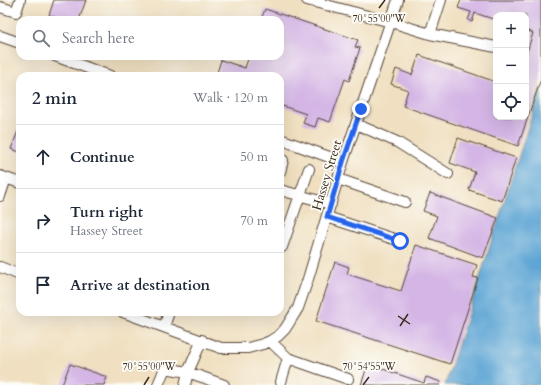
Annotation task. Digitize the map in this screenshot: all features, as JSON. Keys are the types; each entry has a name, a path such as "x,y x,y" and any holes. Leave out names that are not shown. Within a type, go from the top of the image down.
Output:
{"street":[{"path":"0,7 16,12 20,0"},
{"path":"307,0 430,34 493,46"},
{"name":"Hassey Street","path":"266,343 278,336 298,308 308,280 343,162 398,0"},
{"path":"430,34 441,0"},
{"path":"0,36 16,42"},
{"path":"66,60 99,72"},
{"path":"356,124 397,142 448,174"},
{"path":"284,140 343,162"},
{"path":"284,242 309,169"},
{"path":"0,196 3,177 16,182"},
{"path":"338,179 405,202"},
{"path":"284,191 331,204"},
{"path":"327,217 400,241"},
{"path":"0,267 16,273"},
{"path":"134,316 222,348 248,348 266,343 288,358 348,379"},
{"path":"164,327 168,316"},
{"path":"185,385 188,372 202,340"},
{"path":"281,382 288,358"},
{"path":"158,385 165,368 188,372 224,385"}],"water":[{"path":"541,87 541,385 445,385 452,364"}],"building":[{"path":"54,0 86,0 80,16 49,15"},
{"path":"461,0 541,0 541,79 529,114 529,46 533,33 529,31 529,12 493,12 493,19 475,13 472,22 468,20 471,12 458,8"},
{"path":"265,9 358,40 355,47 360,48 349,81 345,79 330,122 318,118 315,127 303,123 306,114 284,106 284,72 217,72 221,60 245,68 248,60 284,60 284,16 262,16"},
{"path":"419,55 493,81 493,120 527,120 518,146 403,106 408,90 391,84 396,69 412,75"},
{"path":"16,136 16,151 11,149"},
{"path":"458,138 516,158 502,201 469,190 475,172 450,163"},
{"path":"430,193 498,218 483,258 429,238 437,216 423,211"},
{"path":"416,245 477,265 473,277 478,278 450,364 316,321 335,262 349,267 347,274 401,291"},
{"path":"70,364 107,377 104,385 62,385"},
{"path":"368,364 424,383 426,377 441,382 440,385 361,385"}],"route":[{"path":"361,109 343,162 327,217 400,241"}]}
